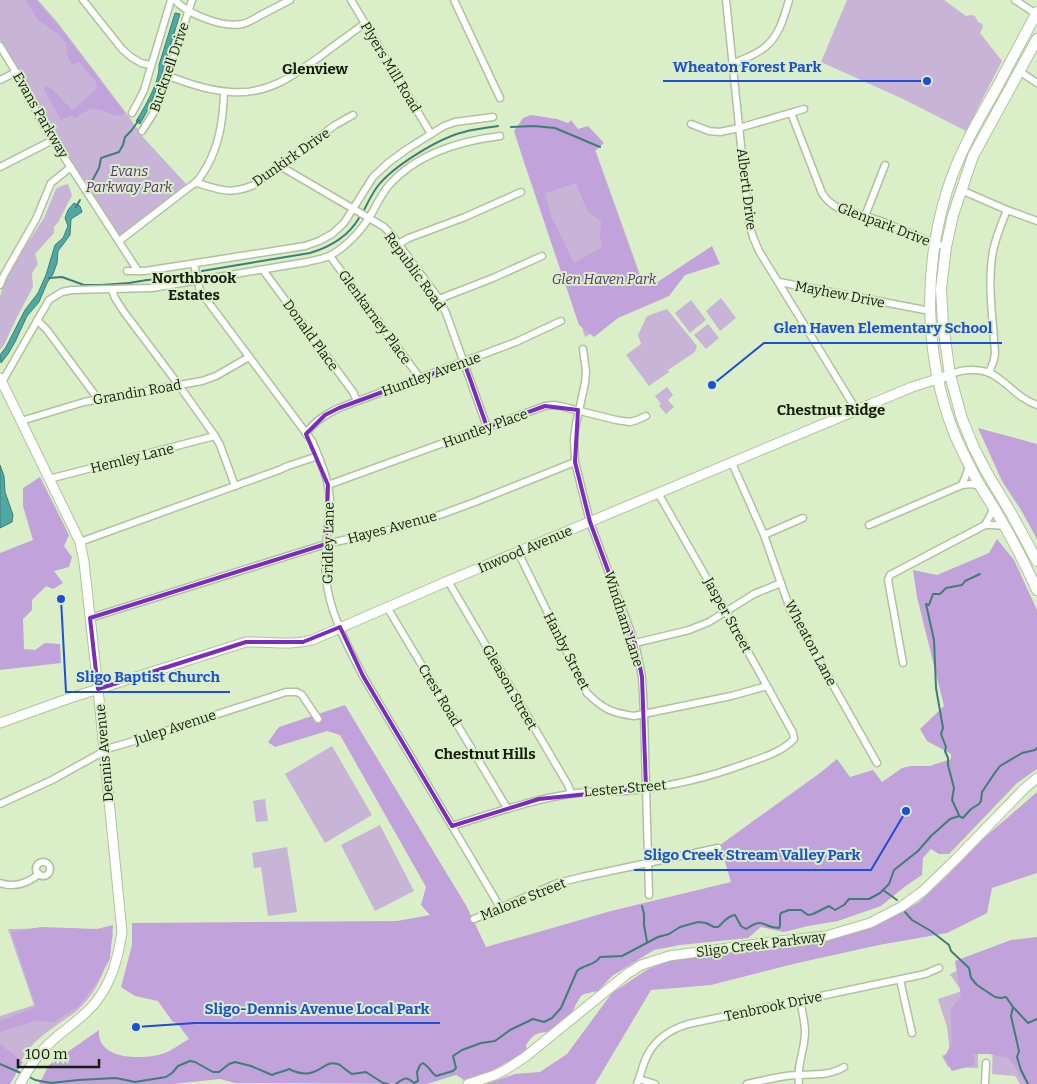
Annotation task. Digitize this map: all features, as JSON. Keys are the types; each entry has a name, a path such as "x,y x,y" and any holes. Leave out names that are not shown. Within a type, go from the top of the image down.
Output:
{"main road":[{"path":"1036,13 967,143 947,191 934,243 930,311 938,379 945,408 968,462 1005,526 1037,590"},
{"path":"1037,39 973,156 953,215 946,247 941,289 942,324 950,375 962,419 987,473 1015,519 1037,561"}],"street":[{"path":"83,0 122,49 141,63 150,65"},
{"path":"173,0 196,15 234,25 244,24 290,0"},
{"name":"Bucknell Drive","path":"132,113 144,90 150,65 173,0"},
{"name":"Bucknell Drive","path":"142,131 156,109 192,0"},
{"name":"Plyers Mill Road","path":"352,0 431,134"},
{"path":"454,0 500,98"},
{"name":"Alberti Drive","path":"726,0 749,223 753,237 759,251 857,411"},
{"path":"733,64 766,47 774,38 781,26 789,0"},
{"path":"1015,0 1036,13"},
{"path":"168,76 211,90 224,92 253,91 282,82 295,75 365,23"},
{"name":"Evans Parkway","path":"0,46 44,126 71,167 51,183 36,219 0,285"},
{"path":"1019,71 1037,83"},
{"path":"0,80 16,72"},
{"path":"119,241 197,183 212,158 218,140 223,118 224,92"},
{"path":"691,124 709,131 720,132 804,109"},
{"name":"Glenpark Drive","path":"791,113 826,199 838,208 881,221 946,247"},
{"name":"Dunkirk Drive","path":"197,183 219,190 230,191 240,191 254,185 335,125 353,115"},
{"path":"127,271 145,271 194,264 306,246 319,241 332,234 344,224 373,177 380,169 407,148 444,126 455,122 493,117"},
{"path":"1,380 49,300 62,292 72,290 152,288 264,270 330,256 344,246 358,232 369,218 381,196 402,172 433,153 450,146 477,139 500,136"},
{"path":"0,167 53,140"},
{"path":"865,216 885,164"},
{"name":"Republic Road","path":"280,166 369,218 392,235 439,299 446,313 487,428"},
{"path":"71,167 138,271"},
{"path":"961,190 1037,221"},
{"path":"398,244 521,192"},
{"path":"989,373 995,352 991,286 993,252 996,237 1007,210"},
{"name":"Glenkarney Place","path":"330,256 420,378"},
{"path":"439,299 542,256"},
{"name":"Gridley Lane","path":"194,264 200,291 312,441 328,485 330,500 325,566 328,591 331,604 348,647 362,676 500,907"},
{"name":"Donald Place","path":"264,270 358,401"},
{"name":"Mayhew Drive","path":"779,282 930,311"},
{"path":"112,290 124,312 215,436 235,486"},
{"path":"37,320 47,330 98,399"},
{"name":"Huntley Avenue","path":"306,434 310,427 325,414 516,342 562,321"},
{"name":"Windham Lane","path":"583,349 586,371 574,438 575,462 590,522 635,643 642,677 649,895"},
{"name":"Grandin Road","path":"22,422 84,402 216,376 249,357"},
{"name":"Inwood Avenue","path":"0,723 70,698 246,642 293,644 312,640 658,493 912,388 956,372 967,370 983,371 995,375 1020,396 1037,405"},
{"name":"Dennis Avenue","path":"1,380 80,542 84,562 98,689 122,932 113,972 96,1003 84,1016 52,1040 38,1054 21,1083"},
{"name":"Huntley Place","path":"328,485 545,406 560,406 630,422 646,416"},
{"name":"Hemley Lane","path":"49,478 215,436"},
{"path":"80,542 318,456"},
{"name":"Hayes Avenue","path":"90,618 326,544 389,530 437,516 575,462"},
{"path":"962,485 968,470 968,462"},
{"name":"Wheaton Lane","path":"732,463 764,535 790,609 877,763"},
{"path":"869,525 962,485 972,484 981,487"},
{"name":"Jasper Street","path":"658,493 767,686 794,739"},
{"path":"985,525 993,507"},
{"path":"764,535 803,518"},
{"path":"903,663 889,587 888,580 890,575 985,525 1005,526"},
{"name":"Hanby Street","path":"518,552 587,693 606,708 618,713 634,716 730,696 767,686"},
{"name":"Gleason Street","path":"448,581 571,793"},
{"path":"635,643 690,630 710,622 754,594 781,583"},
{"name":"Crest Road","path":"388,607 507,808"},
{"name":"Julep Avenue","path":"0,804 52,780 110,748 286,692 297,692 302,695 318,719"},
{"name":"Lester Street","path":"452,826 539,799 571,793 635,790 684,782 722,773 770,755 790,744 794,739"},
{"name":"Sligo Creek Parkway","path":"468,1084 495,1075 525,1057 626,974 641,965 686,953 826,936 870,923 901,907 939,876 1037,778"},
{"name":"Malone Street","path":"474,919 558,883 718,848"},
{"path":"0,883 16,886 33,879 39,874"},
{"name":"Tenbrook Drive","path":"638,1081 648,1054 658,1042 677,1028 688,1024 900,980 925,974 939,968"},
{"path":"900,980 912,1033"},
{"path":"800,1001 805,1031 803,1054 799,1068 800,1084"},
{"path":"985,1084 986,1063"},
{"path":"746,1084 786,1076 835,1072 844,1067"},
{"path":"638,1081 655,1084"}],"highlighted area":[{"path":"464,362 487,427 545,406 578,410 575,462 590,522 635,643 642,677 646,788 539,799 452,826 363,676 340,627 303,642 246,642 98,689 90,618 326,544 328,485 306,434 325,415 339,408"}],"green space":[{"name":"Evans Parkway Park","path":"0,0 38,0 58,23 143,137 187,185 120,236 49,128 0,40"},
{"path":"26,0 36,0 62,30 125,113 118,116 103,110 93,109 74,119 72,115 61,120 44,89 45,86 52,89 72,110 97,88 96,82 79,62 73,65 68,58 66,43 58,34 37,19"},
{"path":"847,0 944,0 966,16 975,16 983,27 980,33 1002,61 966,131 903,99 821,62"},
{"name":"Glen Haven Park","path":"531,115 557,119 568,123 571,120 578,129 588,126 604,143 595,151 643,286 653,285 712,246 720,264 685,275 669,296 618,318 594,337 579,325 524,162 514,131 523,118","holes":["576,183 588,212 601,221 600,238 602,247 574,263 551,216 545,193"]},
{"name":"Glen Haven Park","path":"517,128 595,149 647,294 585,337"},
{"path":"68,184 72,195 54,227 54,233 35,254 38,264 32,273 33,287 0,350 0,296 4,284 12,267 44,218 56,189"},
{"path":"721,298 736,318 720,331 706,311"},
{"path":"691,300 706,320 690,333 675,313"},
{"path":"667,309 697,346 695,352 668,370 669,372 649,386 626,355 641,344 638,335 647,316"},
{"path":"708,324 719,338 706,349 694,335"},
{"path":"667,387 673,395 668,400 674,407 666,414 659,406 661,404 655,396"},
{"path":"978,428 1037,444 1037,539 1002,481"},
{"path":"40,477 69,535 64,546 72,557 69,567 54,571 63,583 53,589 46,586 32,600 32,610 23,619 24,649 35,650 45,643 60,644 61,663 0,670 0,553 33,540 23,506 23,488"},
{"path":"997,539 1014,560 1037,610 1037,769 1017,783 949,854 939,854 931,849 923,858 922,875 881,906 838,921 784,932 761,927 748,938 680,945 654,950 612,976 598,991 581,996 572,1014 547,1034 546,1032 539,1033 530,1039 526,1045 527,1051 491,1071 464,1080 456,1075 427,1084 235,1083 220,1079 173,1084 39,1084 49,1065 99,1030 100,1040 105,1048 123,1056 146,1057 165,1053 189,1039 178,1024 172,1021 158,1001 135,996 121,987 132,945 132,923 397,921 430,915 421,905 426,887 340,735 327,731 275,747 268,742 279,727 345,705 467,907 486,947 611,911 731,882 720,845 837,759 850,777 873,770 882,782 902,768 930,766 951,759 951,754 927,741 920,729 944,706 917,597 913,570 937,575 989,553"},
{"path":"332,746 372,815 325,843 285,774"},
{"path":"1037,792 1037,873 992,888 987,913 947,933 879,945 711,985 651,990 595,1084 486,1084 515,1074 540,1072 567,1054 612,993 648,969 672,960 827,941 893,917 919,902 985,837"},
{"path":"265,799 268,821 256,822 253,801"},
{"path":"380,825 414,891 375,911 341,845"},
{"path":"287,847 297,912 268,916 261,867 254,868 252,853"},
{"path":"113,925 110,959 96,983 79,1006 54,1022 35,1021 0,1032 0,1021 36,1007 11,932 41,927 97,929"},
{"path":"73,928 113,933 109,955 101,977 83,1005 34,1043 12,1074 0,1084 0,1016 34,1005 8,929"},
{"path":"1037,937 1037,1084 1026,1084 1009,1058 989,1054 973,1054 975,1065 952,1071 944,1058 952,1042 951,1009 961,996 955,961 1011,940"},
{"path":"960,969 978,1012 978,1068 948,1067 942,1056 950,1052 947,1027 938,999 962,991 949,975"},
{"path":"993,1040 1037,1084 1020,1084 1015,1076 992,1074"},
{"path":"0,1044 23,1062 10,1084 0,1084"}],"water":[{"path":"175,13 180,14 163,70 153,98 140,124 136,121 155,86 159,65"},
{"path":"74,203 80,206 82,212 71,219 70,235 58,251 57,263 53,274 39,302 27,316 15,342 1,363 0,355 25,310 38,293 46,275 55,245 63,238 68,226 65,218 68,210"},
{"path":"0,465 4,476 5,492 13,515 12,522 0,528"}],"waterway":[{"path":"91,183 99,168 101,158 119,152 125,137 139,120"},
{"path":"364,210 375,190 384,179 417,154 454,135 498,126"},
{"path":"511,127 534,126 555,128 600,147"},
{"path":"76,207 80,200"},
{"path":"202,271 317,251 344,236 359,218"},
{"path":"49,278 62,277 84,285 101,285 161,279 186,274"},
{"path":"959,815 952,800 954,788 945,751 946,747 941,734 943,728 936,688 934,640 926,604 929,605 933,594 940,594 946,588 962,585 965,581 980,574"},
{"path":"396,1084 405,1079 409,1079 414,1083 418,1081 417,1072 423,1063 436,1076 453,1071 456,1068 453,1056 462,1050 481,1043 495,1041 510,1030 533,1019 544,1022 552,1018 561,1008 577,971 595,962 600,957 622,956 680,927 698,922 718,927 728,918 735,915 741,926 746,929 757,923 779,928 781,913 789,910 801,910 808,915 829,906 835,910 844,905 849,899 869,899 880,893 889,884 894,870 918,851 950,819 959,816 963,818 971,809 979,804 982,792 1000,766 1022,753 1037,748"},
{"path":"883,890 897,900"},
{"path":"642,906 647,942"},
{"path":"905,912 912,920 931,931 949,945 951,951 969,968 971,978 977,985 995,997 1006,997 1028,1023 1037,1019"},
{"path":"1013,1007 1011,1016 1019,1051 1017,1057 1028,1084"},
{"path":"28,1076 35,1080 51,1083 116,1078 135,1082 166,1077 178,1066 190,1061 213,1072 219,1072 235,1062 251,1066 272,1075 289,1069 299,1073 314,1072 334,1063 352,1074 366,1072 383,1083 388,1084"},
{"path":"0,1064 23,1074"}],"place":[{"name":"Wheaton Forest Park","path":"927,81"},
{"name":"Glen Haven Elementary School","path":"712,385"},
{"name":"Sligo Baptist Church","path":"61,599"},
{"name":"Sligo Creek Stream Valley Park","path":"906,811"},
{"name":"Sligo-Dennis Avenue Local Park","path":"136,1027"}],"district":[{"name":"Glenview","path":"315,69"},
{"name":"Northbrook Estates","path":"194,286"},
{"name":"Chestnut Ridge","path":"831,410"},
{"name":"Chestnut Hills","path":"485,754"}]}
